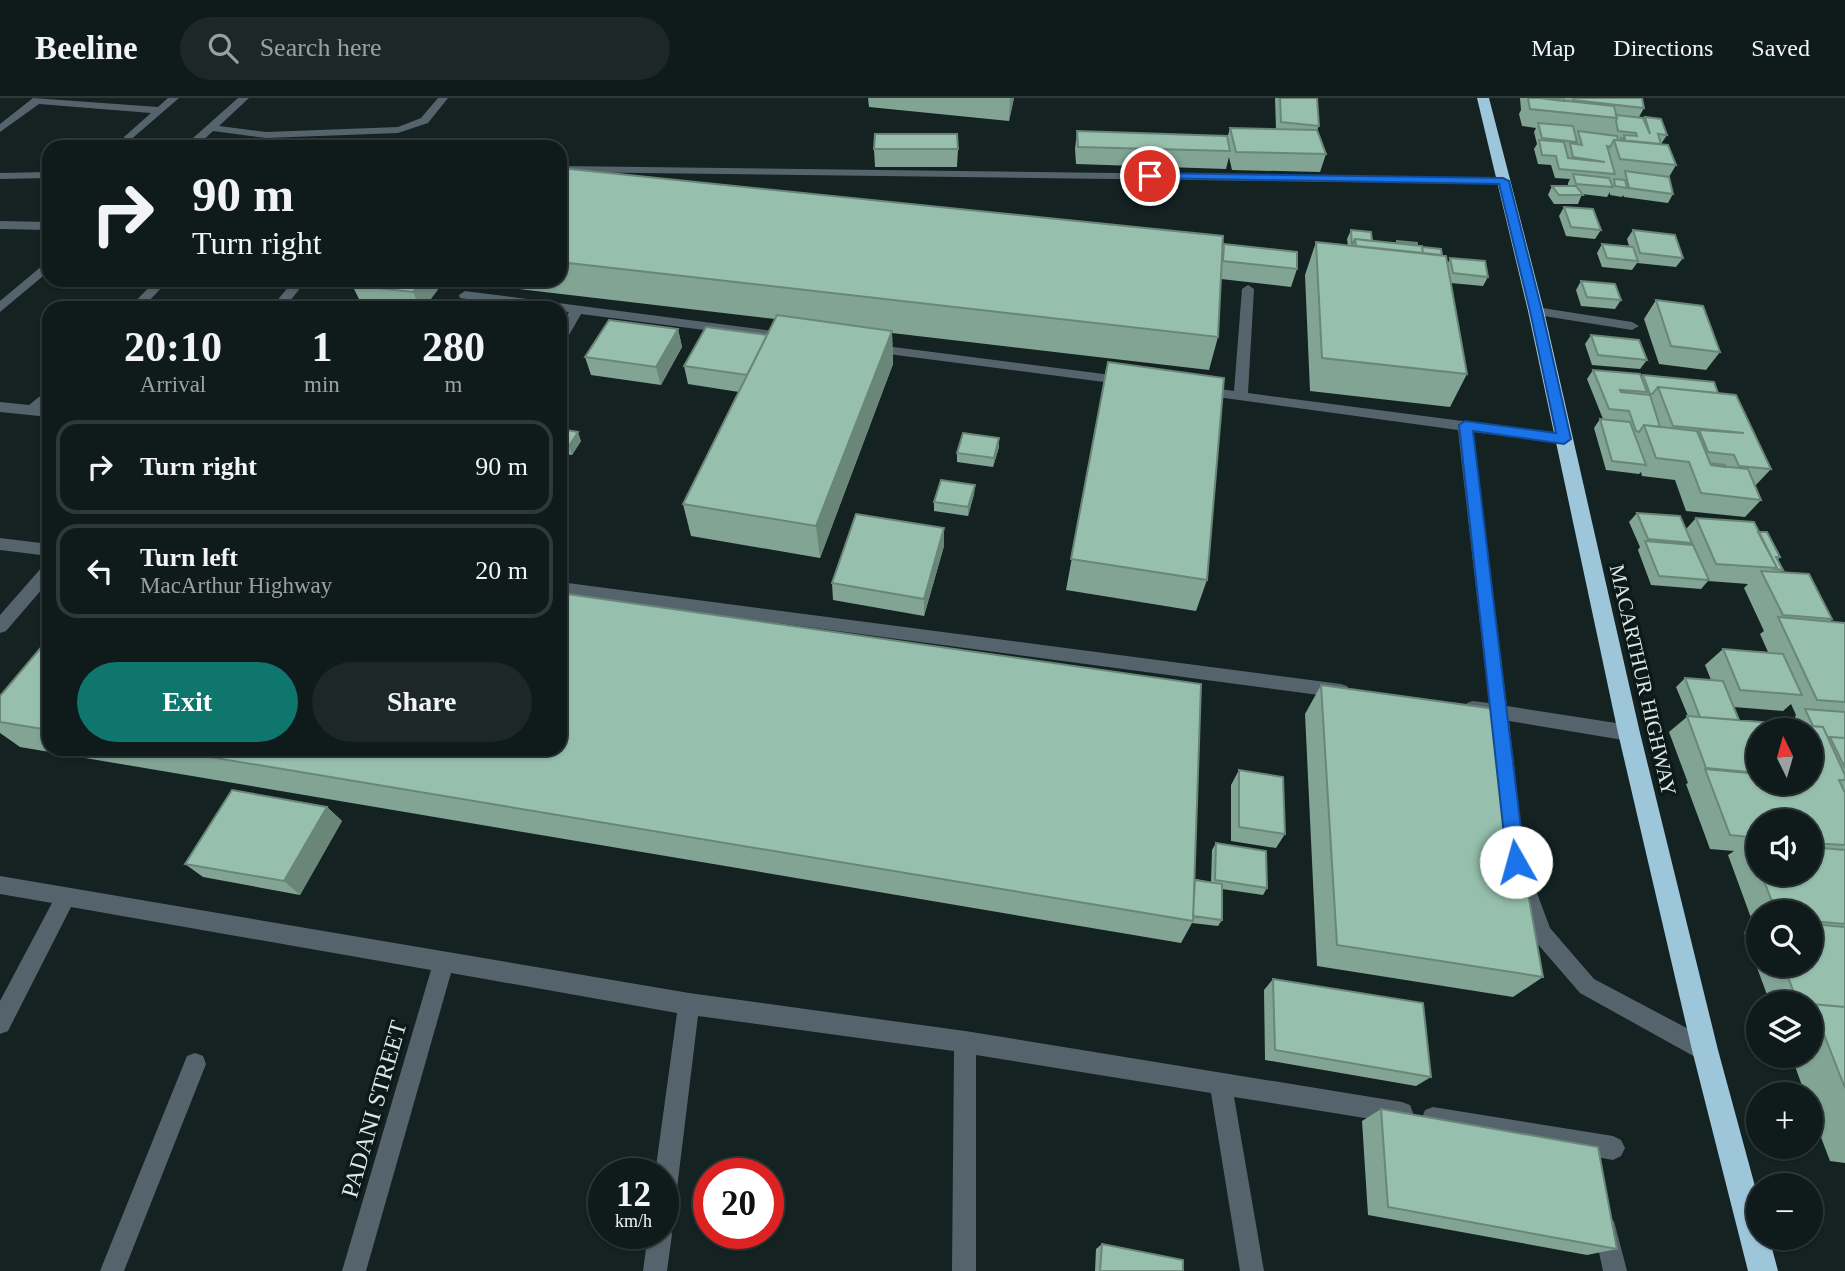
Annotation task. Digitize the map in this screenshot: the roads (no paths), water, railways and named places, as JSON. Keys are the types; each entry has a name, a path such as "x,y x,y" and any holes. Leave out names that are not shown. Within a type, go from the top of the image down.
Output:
{"highway":[{"name":"MACARTHUR HIGHWAY","path":"1483,98 1536,311 1629,733 1705,1050 1763,1271"}],"street":[{"path":"128,139 174,98"},
{"path":"197,140 244,98"},
{"path":"211,128 267,135 414,128 426,121 443,98"},
{"path":"0,129 38,99 159,110"},
{"path":"567,169 1503,181"},
{"path":"0,176 42,175"},
{"path":"0,225 42,226"},
{"path":"0,308 42,270"},
{"path":"142,301 156,287"},
{"path":"283,301 296,287"},
{"path":"1241,396 1248,289"},
{"path":"465,295 513,301"},
{"path":"567,308 799,338"},
{"path":"567,327 577,309"},
{"path":"1536,311 1632,326"},
{"path":"854,346 1144,384"},
{"path":"1186,389 1564,439"},
{"path":"32,411 42,401"},
{"path":"0,407 42,412"},
{"path":"1465,425 1508,794"},
{"path":"0,544 42,549"},
{"path":"0,626 42,578"},
{"path":"567,589 1361,694"},
{"path":"1457,706 1629,733"},
{"path":"1516,862 1542,934 1587,986 1705,1050"},
{"path":"0,885 689,1004 965,1042 1613,1148"},
{"path":"0,1023 66,897"},
{"name":"PADANI STREET","path":"354,1271 444,962"},
{"path":"669,1158 689,1004"},
{"path":"964,1271 965,1042"},
{"path":"111,1271 195,1064"},
{"path":"1221,1084 1252,1271"},
{"path":"1587,1143 1592,1169"},
{"path":"1601,1207 1615,1271"},
{"path":"655,1271 658,1249"}]}
